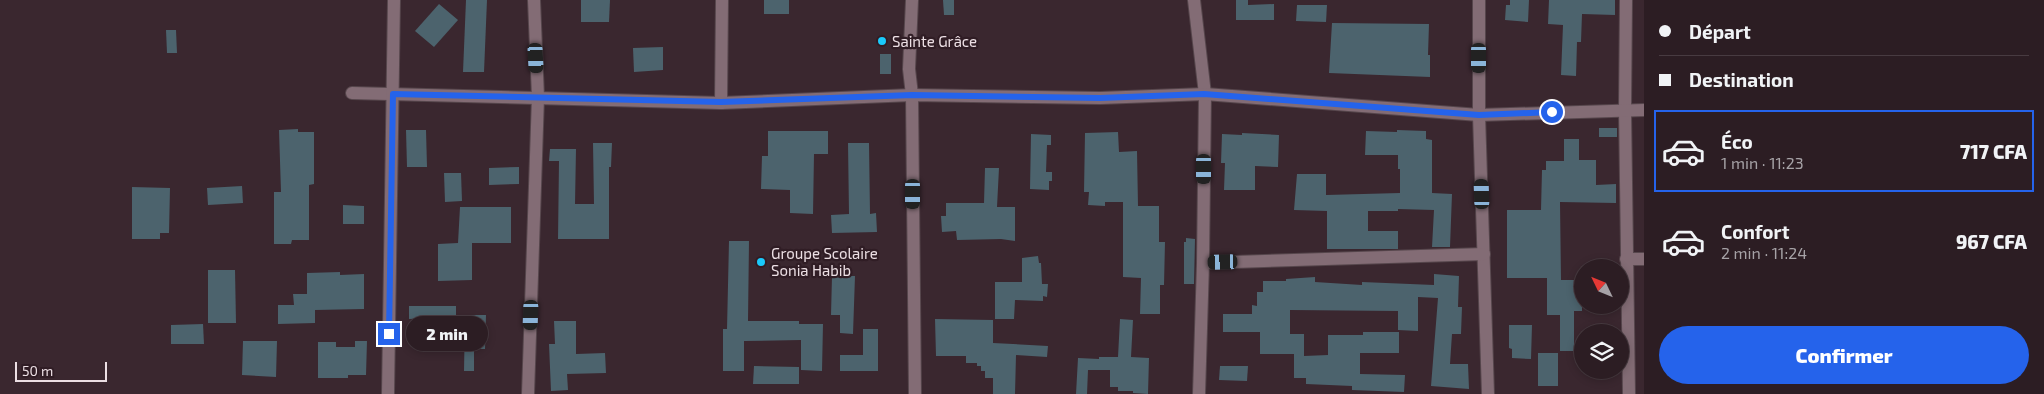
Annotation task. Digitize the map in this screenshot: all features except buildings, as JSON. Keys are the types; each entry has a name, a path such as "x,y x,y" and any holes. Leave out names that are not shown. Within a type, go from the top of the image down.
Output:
{"street":[{"path":"388,394 394,0"},
{"path":"528,394 538,97 534,0"},
{"path":"721,102 722,0"},
{"path":"912,0 909,69 912,95 915,394"},
{"path":"1194,0 1204,94 1203,263 1199,394"},
{"path":"1479,0 1479,115 1488,394"},
{"path":"1626,0 1626,259"},
{"path":"352,93 721,102 912,95 1100,98 1204,94 1479,115 1644,110"},
{"path":"1203,263 1484,254"},
{"path":"1629,259 1644,259"},
{"path":"1627,314 1629,394"}],"place":[{"name":"Sainte Grâce","path":"882,41"},
{"name":"Groupe Scolaire Sonia Habib","path":"761,262"}],"route":[{"path":"389,334 393,94 721,102 912,95 1100,98 1204,94 1479,115 1552,112"}]}
